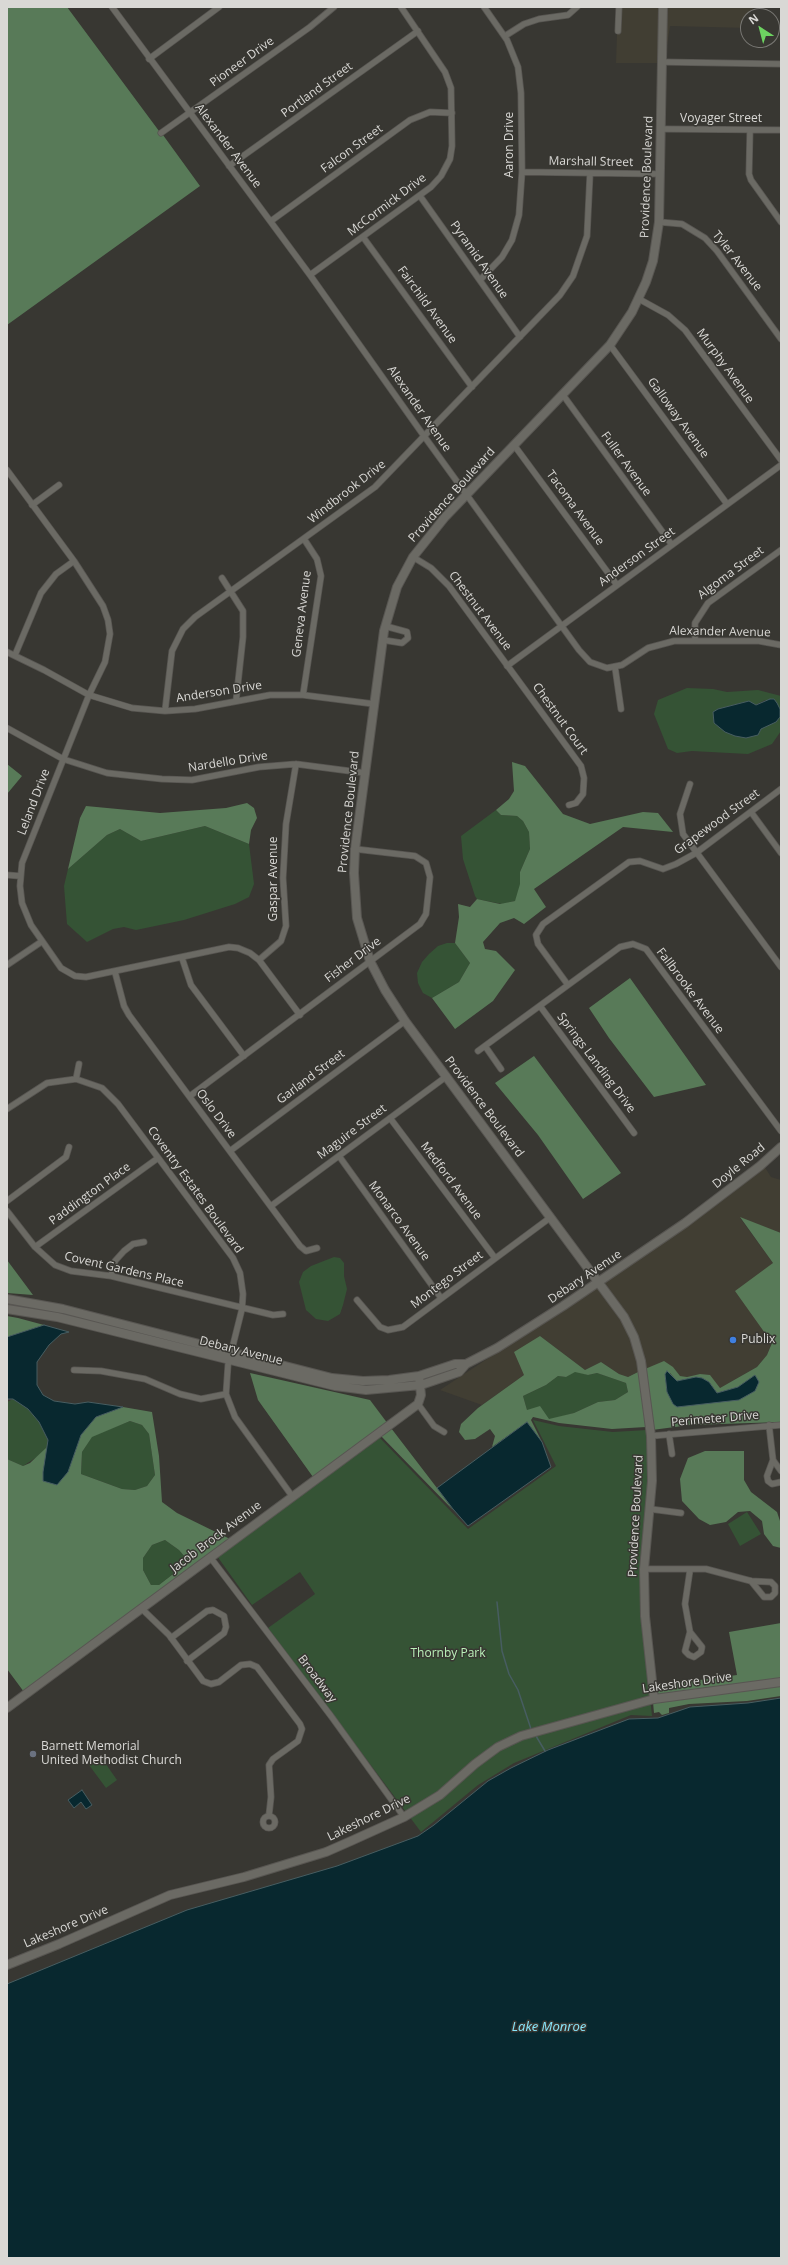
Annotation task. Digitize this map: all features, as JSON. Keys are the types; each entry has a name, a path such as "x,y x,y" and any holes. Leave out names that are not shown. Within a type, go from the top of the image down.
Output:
{"main road":[{"name":"Providence Boulevard","path":"654,1698 646,1630 644,1569 652,1481 651,1436 641,1361 634,1337 624,1317 599,1282 406,1021 385,990 370,961 357,918 354,893 355,849 374,704 385,626 397,587 413,557 466,494 610,345 639,299 653,261 659,222 662,129 663,7"},
{"name":"Doyle Road","path":"712,1203 781,1147"},
{"name":"Debary Avenue","path":"7,1309 57,1317 335,1386 366,1390 420,1381 459,1372 466,1364 497,1348 599,1282 712,1203"},
{"name":"Debary Avenue","path":"7,1300 63,1309 332,1378 363,1381 420,1381"},
{"path":"418,1404 421,1395 420,1381"},
{"name":"Jacob Brock Avenue","path":"7,1708 418,1404"},
{"name":"Lakeshore Drive","path":"7,1965 60,1944 170,1895 244,1877 326,1852 404,1817 440,1795 475,1764 498,1747 521,1736 654,1698 781,1682"}],"street":[{"name":"Alexander Avenue","path":"112,7 271,221 424,436 562,626 590,662 598,666 614,667 626,664 658,644 674,640 759,641 781,645"},
{"path":"149,58 219,7"},
{"name":"Pioneer Drive","path":"161,133 310,26 334,7"},
{"name":"McCormick Drive","path":"310,275 420,196 431,187 447,166 452,146 451,88 445,72 401,7"},
{"name":"Aaron Drive","path":"480,280 502,257 512,240 519,214 522,172 521,92 518,68 514,54 505,36 484,7"},
{"path":"505,36 524,24 539,19 568,15 577,7"},
{"path":"618,31 619,7"},
{"name":"Portland Street","path":"230,166 418,31"},
{"path":"662,62 781,64"},
{"name":"Falcon Street","path":"271,221 410,120 430,112 452,114"},
{"name":"Voyager Street","path":"662,129 781,130"},
{"path":"750,130 751,180 781,222"},
{"name":"Marshall Street","path":"522,172 660,174"},
{"name":"Windbrook Drive","path":"165,711 172,651 176,639 182,629 195,616 304,539 375,486 560,295 573,276 587,236 590,174"},
{"name":"Pyramid Avenue","path":"420,196 520,338"},
{"name":"Tyler Avenue","path":"659,222 682,224 705,238 717,251 781,339"},
{"name":"Fairchild Avenue","path":"363,237 472,387"},
{"name":"Murphy Avenue","path":"639,299 668,315 685,330 781,460"},
{"name":"Galloway Avenue","path":"610,345 727,504"},
{"name":"Fuller Avenue","path":"563,395 672,545"},
{"name":"Tacoma Avenue","path":"514,445 617,585"},
{"name":"Anderson Street","path":"507,666 781,465"},
{"name":"Leland Drive","path":"7,470 74,561 103,606 110,634 105,662 89,695 22,863 20,876 22,903 31,925 41,942 60,968 75,976 86,977 229,947 238,948 250,953 259,960 300,1015"},
{"path":"32,505 59,485"},
{"name":"Geneva Avenue","path":"303,695 320,576 317,559 304,539"},
{"name":"Algoma Street","path":"695,641 695,624 708,603 781,550"},
{"name":"Chestnut Avenue","path":"413,557 440,576 507,666"},
{"path":"15,655 41,594 56,574 74,561"},
{"path":"222,578 232,591 243,610 243,637 236,701"},
{"path":"383,640 402,643 408,638 407,632 385,626"},
{"name":"Anderson Drive","path":"7,652 89,695 132,708 165,711 195,709 270,695 303,695 374,704"},
{"name":"Chestnut Court","path":"507,666 581,766 584,778 583,794 576,803 569,805"},
{"path":"614,667 621,709"},
{"name":"Nardello Drive","path":"7,728 63,759 107,772 162,779 192,780 259,766 296,764 365,773"},
{"name":"Gaspar Avenue","path":"259,960 281,941 286,926 283,878 286,824 296,764"},
{"path":"690,784 680,808 683,834 781,968"},
{"name":"Grapewood Street","path":"568,986 538,944 536,938 539,928 629,862 640,861 654,867 666,868 696,853 781,789"},
{"path":"751,812 781,853"},
{"name":"Fisher Drive","path":"190,1096 420,924 426,914 429,871 426,863 415,856 355,849"},
{"path":"7,875 20,876"},
{"path":"7,965 41,942"},
{"name":"Fallbrooke Avenue","path":"478,1052 620,947 633,944 646,949 781,1131"},
{"path":"182,958 191,986 244,1056"},
{"name":"Oslo Drive","path":"115,972 124,1006 129,1015 300,1246 306,1251 318,1248"},
{"name":"Springs Landing Drive","path":"540,1006 634,1133"},
{"name":"Garland Street","path":"230,1151 406,1021"},
{"path":"485,1046 501,1069"},
{"path":"76,1079 79,1064"},
{"name":"Maguire Street","path":"271,1206 447,1076"},
{"name":"Coventry Estates Boulevard","path":"7,1109 47,1083 76,1079 102,1088 118,1104 233,1258 240,1273 243,1294 242,1309 230,1360 226,1394 235,1417 292,1496"},
{"name":"Medford Avenue","path":"390,1118 495,1258"},
{"path":"7,1201 66,1157 69,1147"},
{"name":"Monarco Avenue","path":"338,1156 441,1298"},
{"name":"Paddington Place","path":"35,1247 158,1158"},
{"name":"Covent Gardens Place","path":"7,1211 35,1247 55,1265 71,1271 110,1276 273,1316 283,1314"},
{"name":"Montego Street","path":"357,1300 380,1327 388,1330 403,1327 551,1217"},
{"path":"110,1276 115,1261 124,1251 133,1244 144,1242"},
{"path":"74,1370 101,1371 145,1379 180,1394 201,1399 226,1394"},
{"path":"418,1404 434,1426 444,1432"},
{"path":"770,1425 773,1460 767,1478 772,1484 781,1482"},
{"name":"Perimeter Drive","path":"651,1436 781,1425"},
{"path":"669,1434 672,1454"},
{"path":"773,1460 781,1470"},
{"path":"650,1509 681,1514"},
{"name":"Broadway","path":"210,1557 331,1716 404,1817"},
{"path":"644,1569 706,1569 751,1581"},
{"path":"690,1570 685,1604 690,1632"},
{"path":"141,1608 171,1638 200,1679 211,1684 219,1682 241,1665 250,1664 257,1667 300,1724 302,1729 298,1741 273,1759 269,1765 271,1796 269,1815"},
{"path":"171,1638 207,1611 214,1610 224,1616 226,1621 224,1633 187,1661"}],"shaded area":[{"path":"621,7 661,7 660,63 616,63 617,34 621,34"},
{"path":"666,7 753,7 740,8 740,28 670,26 665,59"},
{"path":"764,1166 771,1177 781,1180 781,1233 740,1218 773,1263 759,1323 772,1343 767,1355 757,1367 720,1388 700,1374 687,1377 679,1376 673,1367 645,1369 644,1361 602,1283"},
{"path":"598,1286 622,1318 632,1338 640,1371 628,1377 619,1374 601,1362 585,1370 540,1336 524,1375 482,1405 440,1390"}],"green space":[{"path":"7,7 67,7 159,131 158,132 161,136 163,135 200,186 7,325"},
{"path":"687,688 713,689 727,692 758,690 781,696 781,731 772,744 748,754 692,751 677,753 668,749 654,714 658,700","holes":["765,700 780,709 780,717 776,722 740,736 729,733 718,709 745,702 755,705"]},
{"path":"512,762 525,766 563,814 590,824 643,812 658,813 673,832 623,827 534,889 546,907 524,924 514,918 500,923 483,942 485,949 496,951 515,970 493,1001 455,1029 432,998 459,982 470,963 455,943 459,917 458,904 470,907 477,899 500,904 515,901 520,884 520,872 530,849 529,832 523,821 517,816 501,815 496,810 509,799 514,791"},
{"path":"7,764 22,776 7,794"},
{"path":"247,803 254,808 257,818 251,830 249,844 205,826 141,841 120,829 107,835 68,869 80,818 86,806 160,813 226,808"},
{"path":"496,810 501,815 517,816 523,821 529,832 530,849 520,872 521,880 518,897 515,901 502,904 477,899 475,896 463,859 461,836"},
{"path":"205,826 249,844 254,884 249,897 235,904 184,920 136,930 124,927 113,929 87,942 67,924 64,886 68,869 107,835 120,829 141,841"},
{"path":"447,943 455,943 470,963 459,982 432,998 423,993 418,983 417,973 422,962 429,954 438,946"},
{"path":"630,978 706,1085 654,1097 609,1038 589,1008"},
{"path":"534,1056 621,1173 583,1199 538,1135 495,1083"},
{"path":"740,1217 781,1233 781,1422 690,1425 652,1430 645,1369 664,1361 673,1367 680,1376 687,1377 700,1374 710,1375 720,1388 757,1367 767,1355 772,1343 735,1291 773,1263","holes":["670,1373 677,1381 696,1377 702,1378 709,1382 717,1393 738,1387 755,1375 739,1400 667,1392 665,1374"]},
{"path":"334,1257 340,1258 344,1263 344,1276 347,1289 343,1305 340,1314 328,1321 316,1319 306,1310 299,1282 303,1272 311,1266"},
{"path":"7,1260 33,1295 7,1293"},
{"path":"7,1316 18,1318 44,1325 7,1337"},
{"path":"540,1336 585,1370 601,1362 619,1374 628,1377 640,1371 646,1427 612,1429 559,1423 533,1417 531,1420 542,1442 527,1422 492,1447 495,1436 490,1429 475,1439 465,1440 459,1432 461,1424 478,1408 524,1375 514,1352","holes":["575,1372 588,1375 597,1373 626,1383 628,1392 615,1400 598,1402 574,1413 549,1419 540,1406 527,1410 523,1396 546,1385 558,1376 566,1377"]},
{"path":"575,1371 588,1375 597,1373 626,1383 628,1392 615,1400 598,1402 574,1413 549,1420 527,1410 523,1396 546,1385 558,1376 566,1377"},
{"path":"250,1373 370,1400 388,1424 313,1477 258,1400"},
{"path":"13,1399 28,1409 39,1422 48,1440 47,1447 40,1455 23,1466 7,1459 7,1402"},
{"path":"123,1407 152,1412 159,1456 162,1502 177,1513 230,1539 24,1692 7,1669 7,1459 23,1466 30,1463 47,1447 46,1454 68,1472 81,1435 96,1417","holes":["130,1421 142,1425 149,1434 155,1475 147,1486 135,1490 122,1489 81,1474 82,1452 92,1437","165,1540 179,1550 185,1557 184,1562 177,1571 159,1585 151,1585 143,1570 143,1558 152,1545"]},
{"name":"Thornby Park","path":"533,1420 559,1426 613,1432 647,1430 649,1461 645,1647 652,1716 631,1715 514,1763 478,1785 421,1832 268,1628 315,1594 300,1572 252,1605 217,1556 380,1438 468,1529 556,1466"},
{"path":"130,1421 142,1425 149,1434 155,1475 147,1486 135,1490 122,1489 81,1474 82,1452 92,1436"},
{"path":"391,1428 437,1488 453,1510 381,1436"},
{"path":"705,1451 744,1451 744,1480 751,1492 777,1512 781,1524 781,1548 773,1546 764,1534 762,1521 750,1511 738,1512 726,1522 710,1525 699,1519 682,1501 680,1479 688,1458"},
{"path":"747,1512 761,1534 740,1546 728,1524"},
{"path":"165,1540 179,1550 185,1557 184,1562 177,1571 159,1585 151,1585 143,1570 143,1558 152,1545"},
{"path":"781,1623 781,1680 656,1695 655,1686 737,1675 729,1632"},
{"path":"781,1685 781,1696 747,1701 689,1704 669,1708 669,1713 662,1715 659,1712 654,1713 653,1702"},
{"path":"101,1757 117,1780 106,1788 89,1765"}],"water":[{"path":"770,699 774,699 777,703 780,709 780,717 776,722 761,729 758,735 746,738 735,736 725,732 714,723 713,712 718,709 749,701 756,705"},
{"path":"44,1325 69,1332 61,1334 49,1345 37,1362 37,1385 43,1395 54,1401 75,1404 88,1402 123,1407 96,1417 81,1435 68,1472 57,1485 43,1481 48,1440 39,1422 28,1409 13,1399 7,1399 7,1337"},
{"path":"667,1371 677,1381 696,1377 702,1378 709,1382 717,1393 738,1387 755,1375 759,1382 755,1391 739,1400 677,1407 673,1404 667,1392 665,1374"},
{"path":"527,1422 542,1442 551,1467 468,1526 437,1488"},
{"name":"Lake Monroe","path":"781,1698 781,2258 7,2258 7,1984 187,1910 337,1866 418,1836 434,1825 488,1781 511,1768 548,1750 629,1719 658,1718 690,1707 748,1703"},
{"path":"82,1790 92,1805 86,1809 81,1802 74,1808 68,1800"}],"waterway":[{"path":"497,1602 502,1651 509,1674 518,1690 531,1729"},
{"path":"536,1736 545,1751"}],"place":[{"name":"Publix","path":"733,1340"},
{"name":"Barnett Memorial United Methodist Church","path":"33,1754"}]}
